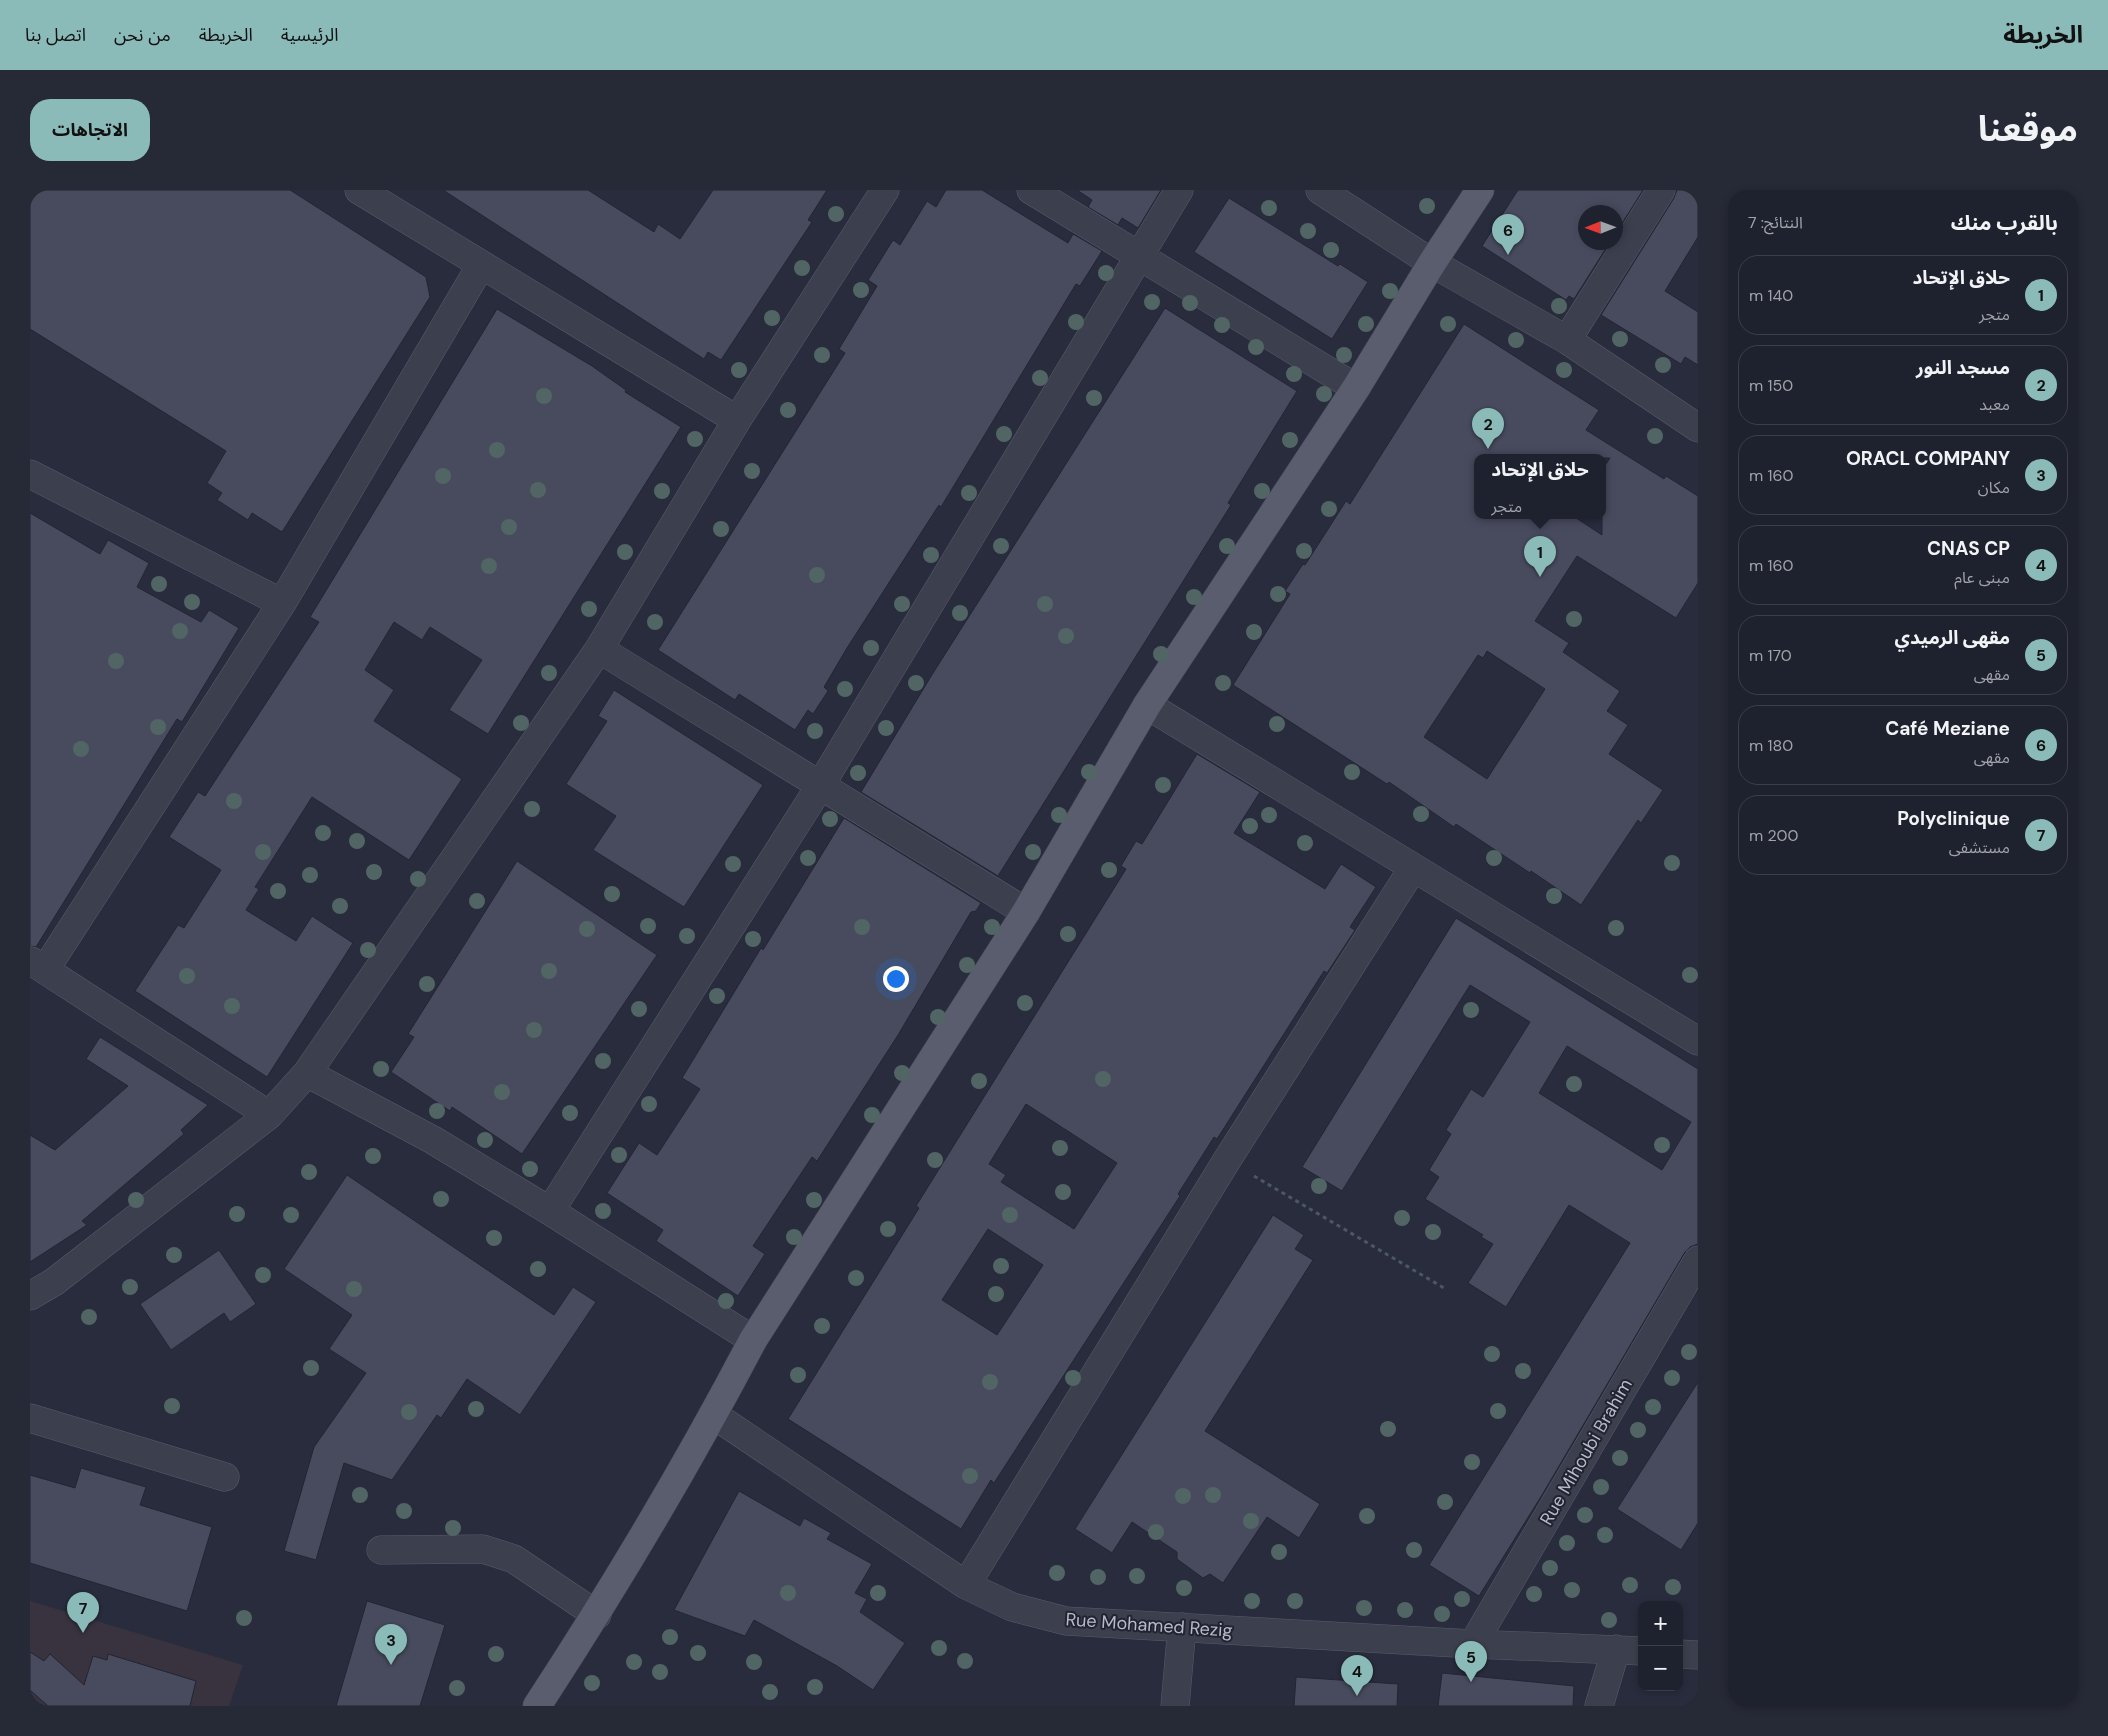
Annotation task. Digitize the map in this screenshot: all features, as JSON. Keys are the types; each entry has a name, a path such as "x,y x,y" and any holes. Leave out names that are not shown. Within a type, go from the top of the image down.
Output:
{"main road":[{"path":"537,1706 597,1615 714,1415 753,1340 1026,912 1148,705 1356,388 1432,263 1480,190"}],"street":[{"path":"359,190 737,420"},
{"path":"30,1296 54,1282 269,1114 306,1073 599,649 737,420 885,190"},
{"path":"1031,190 1356,388"},
{"path":"550,1212 820,786 1179,190"},
{"path":"1320,190 1432,263 1566,340 1698,428"},
{"path":"1566,340 1661,190"},
{"path":"269,1114 38,965 282,603 480,265"},
{"path":"30,474 282,603"},
{"path":"599,649 1026,912"},
{"path":"1148,705 1698,1041"},
{"path":"966,1585 1227,1160 1413,868"},
{"path":"306,1073 433,1140 753,1340"},
{"name":"Rue Mihoubi Brahim","path":"1473,1644 1698,1260"},
{"name":"Rue Mohamed Rezig","path":"714,1415 966,1585 1012,1607 1066,1621 1473,1644 1629,1650"},
{"path":"30,1418 225,1477"},
{"path":"381,1550 483,1549 514,1559 597,1615"},
{"path":"1175,1706 1182,1628"},
{"path":"1598,1706 1629,1650"},
{"path":"1683,1654 1698,1655"}],"path":[{"path":"1227,1160 1444,1288"}],"shaded area":[{"path":"30,1601 243,1665 229,1706 30,1706"}],"building":[{"path":"30,190 290,190 426,277 430,297 282,532 252,513 248,520 217,500 222,493 207,483 226,451 30,329"},
{"path":"443,190 588,190 654,232 658,224 680,239 713,190 827,190 808,220 812,222 721,360 708,352 704,359"},
{"path":"946,190 982,190 1068,243 1073,234 1102,251 1080,286 1076,284 941,507 939,505 847,648 824,687 828,691 813,714 808,710 795,730 739,694 735,700 658,650 845,353 839,349 877,286 868,280 893,240 900,245 927,201 936,207"},
{"path":"1077,190 1161,190 1138,228 1122,218 1118,225 1088,207 1092,200"},
{"path":"1518,190 1643,190 1623,222 1623,205 1578,205 1578,250 1605,250 1574,299 1569,296 1566,300 1482,246"},
{"path":"1677,190 1698,190 1698,237 1665,291 1698,312 1698,365 1685,357 1681,364 1601,315 1674,198"},
{"path":"1229,198 1338,266 1340,264 1368,282 1332,339 1194,252"},
{"path":"1165,308 1297,391 1228,503 1231,505 998,876 861,792 933,673"},
{"path":"497,309 592,366 626,390 625,392 681,427 488,734 449,710 482,660 430,627 422,640 394,622 365,670 394,690 374,721 462,779 409,860 312,797 255,887 259,889 246,910 296,941 312,916 353,943 267,1077 135,991 178,925 184,928 221,870 169,837 198,792 205,796 319,622 310,617"},
{"path":"1464,324 1599,410 1586,430 1664,479 1666,476 1698,496 1698,583 1676,618 1577,556 1535,621 1569,643 1563,652 1620,691 1607,711 1628,725 1609,754 1663,790 1641,823 1638,820 1581,905 1531,871 1530,873 1456,824 1454,827 1389,782 1387,784 1233,685 1290,594 1285,591 1303,564 1305,565 1346,501 1350,504","holes":["1487,651 1545,689 1487,779 1424,737 1478,655 1483,658"]},
{"path":"30,513 100,554 108,540 149,563 137,587 201,622 209,610 239,628 182,722 177,719 36,947 30,946"},
{"path":"614,690 763,785 684,907 593,850 616,816 566,784 607,721 598,716"},
{"path":"1197,754 1260,792 1234,833 1325,889 1341,864 1376,887 1350,927 1355,930 1327,973 1324,971 1217,1139 1214,1137 1178,1194 1180,1196 994,1483 991,1480 961,1529 788,1419 919,1208 916,1206 1126,869 1121,866 1136,841 1142,844","holes":["1026,1104 1117,1163 1074,1229 1001,1182 1006,1175 989,1164","988,1229 1043,1265 997,1335 942,1300"]},
{"path":"844,818 981,903 976,911 971,912 898,1035 817,1161 812,1157 753,1246 765,1254 738,1296 656,1241 663,1230 607,1193 639,1143 657,1155 700,1089 682,1078 761,948 763,950"},
{"path":"517,861 657,955 522,1154 452,1107 450,1111 391,1072 414,1037 408,1034"},
{"path":"1456,918 1698,1069 1698,1244 1690,1247 1685,1252 1542,1495 1479,1596 1429,1565 1630,1243 1569,1205 1506,1307 1468,1283 1493,1244 1481,1237 1483,1235 1425,1199 1439,1177 1429,1170 1451,1134 1446,1130 1471,1089 1483,1097 1530,1022 1470,985 1342,1191 1302,1167","holes":["1567,1046 1691,1122 1662,1170 1539,1093"]},
{"path":"100,1037 208,1105 181,1130 184,1134 82,1221 87,1225 30,1262 30,1135 55,1150 128,1086 86,1059"},
{"path":"347,1175 554,1315 573,1287 596,1302 520,1415 467,1379 441,1418 437,1415 392,1480 344,1463 316,1560 284,1551 314,1447 366,1373 329,1349 352,1315 284,1269"},
{"path":"1273,1215 1304,1235 1295,1249 1313,1260 1205,1431 1320,1504 1299,1538 1267,1517 1223,1583 1210,1574 1203,1578 1177,1559 1177,1552 1132,1522 1112,1553 1075,1529"},
{"path":"219,1250 256,1304 230,1322 224,1313 171,1350 140,1304"},
{"path":"1698,1382 1698,1523 1681,1550 1617,1509"},
{"path":"81,1468 146,1487 140,1505 212,1527 187,1611 30,1563 30,1475 75,1488"},
{"path":"739,1491 800,1526 804,1518 831,1533 827,1539 872,1564 855,1593 867,1599 860,1612 905,1643 873,1690 837,1666 754,1620 745,1636 674,1610"},
{"path":"367,1601 445,1625 420,1706 336,1706"},
{"path":"30,1652 44,1661 50,1654 84,1685 93,1656 107,1660 108,1654 196,1681 190,1706 48,1706 30,1690"},
{"path":"1442,1673 1574,1686 1573,1706 1438,1706"},
{"path":"1296,1677 1398,1684 1397,1706 1294,1706"}],"place":[{"name":"Café Meziane","path":"1508,255"},
{"name":"مسجد النور","path":"1488,449"},
{"name":"حلاق الإتحاد","path":"1540,577"},
{"name":"Polyclinique","path":"83,1633"},
{"name":"ORACL COMPANY","path":"391,1665"},
{"name":"مقهى الرميدي","path":"1471,1682"},
{"name":"CNAS CP","path":"1357,1696"}]}
